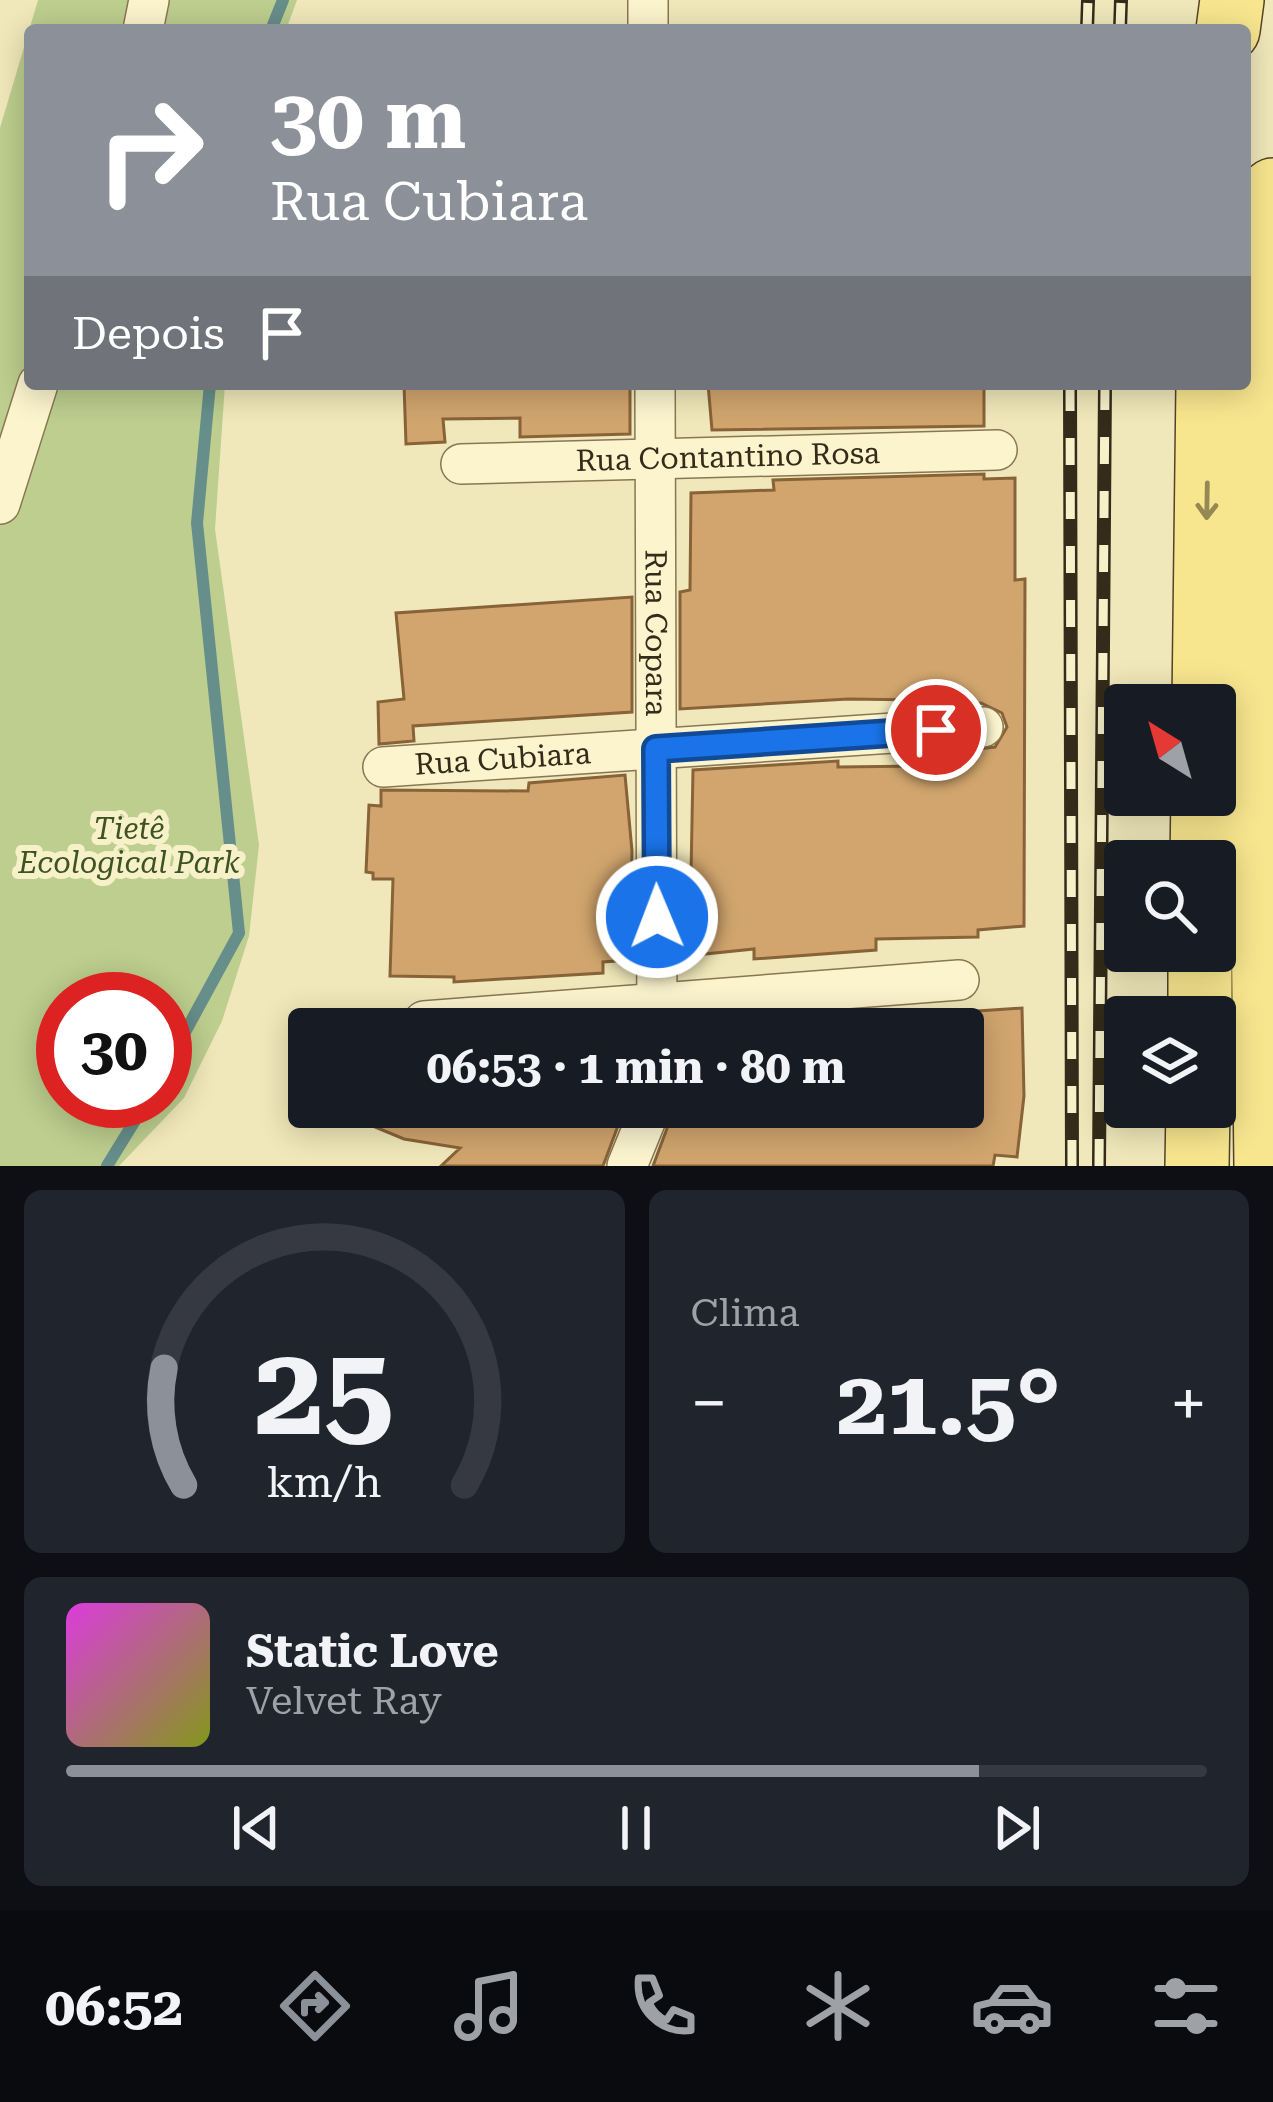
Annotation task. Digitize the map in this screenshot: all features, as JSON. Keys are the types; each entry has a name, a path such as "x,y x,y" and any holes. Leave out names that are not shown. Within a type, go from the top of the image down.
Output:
{"main road":[{"path":"1266,1166 1268,945 1261,613 1273,190"},
{"path":"1204,684 1208,390"},
{"path":"1198,1128 1198,1166"}],"street":[{"path":"0,504 36,390"},
{"name":"Rua Copara","path":"656,390 657,1008"},
{"name":"Rua Contantino Rosa","path":"460,464 997,450"},
{"name":"Rua Cubiara","path":"383,767 983,727"},
{"path":"717,1008 958,980"},
{"path":"627,1166 642,1128"}],"green space":[{"name":"Tietê Ecological Park","path":"38,0 297,0 288,24 31,24"},
{"name":"Tietê Ecological Park","path":"24,47 24,390 225,390 215,529 259,845 249,936 222,1021 192,1082 192,972 36,972 36,1128 155,1128 119,1166 0,1166 0,128"}],"building":[{"path":"404,390 630,390 630,434 520,437 520,418 443,419 445,442 406,444"},
{"path":"709,390 984,390 984,426 712,430"},
{"path":"984,474 984,479 1015,478 1015,580 1025,579 1024,926 978,930 978,937 876,939 876,950 754,959 754,949 695,955 694,926 690,926 693,770 838,761 838,767 921,766 921,755 995,747 1007,727 1002,713 981,703 920,707 920,700 848,699 680,709 680,592 690,590 691,493 774,490 773,480"},
{"path":"632,597 632,712 413,726 414,741 379,744 378,702 404,699 396,613"},
{"path":"625,775 632,851 630,960 603,962 603,973 454,982 454,977 390,976 393,879 373,879 373,873 366,872 369,805 381,806 381,790 528,791 529,783"},
{"path":"1022,1008 1024,1096 1017,1157 995,1155 993,1166 653,1166 667,1128 984,1128 984,1011"},
{"path":"378,1128 617,1128 603,1166 441,1166 460,1148 404,1139"}],"waterway":[{"path":"273,24 283,0"},
{"path":"192,1019 239,933 197,523 209,390"},
{"path":"107,1166 130,1128"}],"railway":[{"path":"1087,24 1088,0"},
{"path":"1120,24 1121,0"},
{"path":"1070,390 1072,1166"},
{"path":"1099,1166 1105,390"}],"route":[{"path":"657,917 656,749 936,730"}]}
